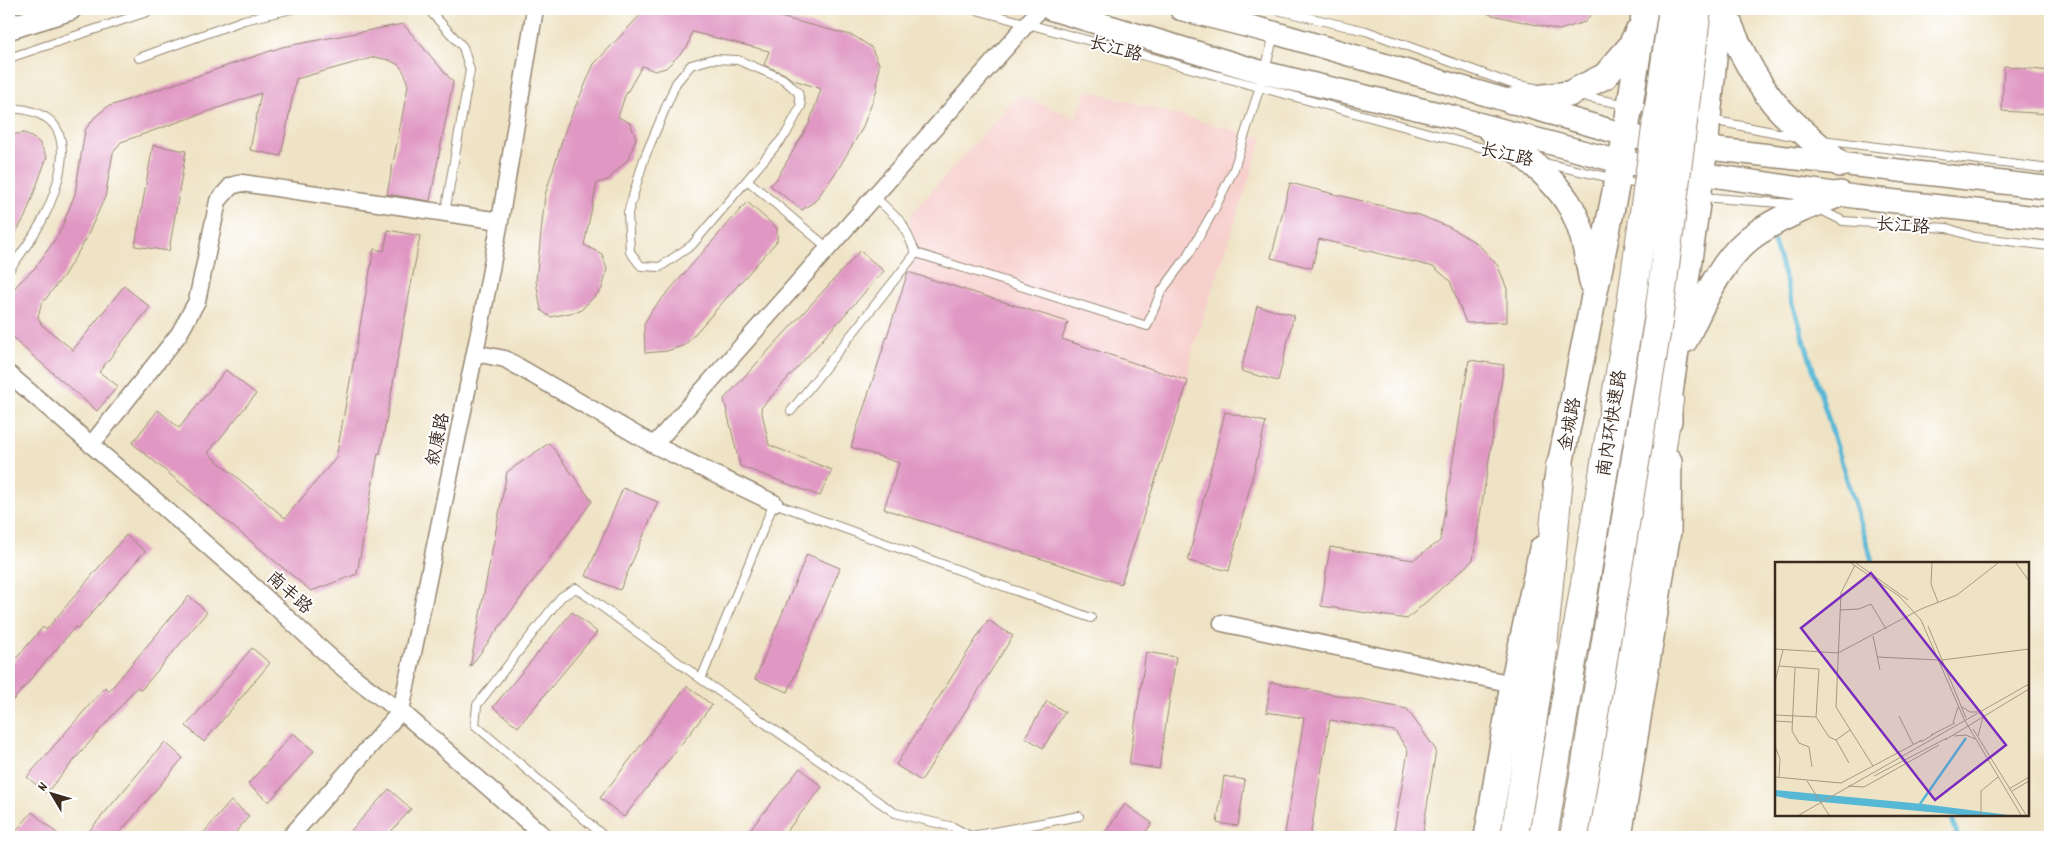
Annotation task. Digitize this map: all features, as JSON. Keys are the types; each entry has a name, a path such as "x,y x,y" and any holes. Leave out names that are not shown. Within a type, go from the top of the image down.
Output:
{"highway":[{"name":"南内环快速路","path":"1543,837 1628,318 1673,9"},
{"name":"南内环快速路","path":"1574,837 1658,322 1697,9"},
{"path":"1598,837 1669,400"},
{"path":"1515,837 1542,658 1560,466"}],"main road":[{"path":"9,28 70,9"},
{"name":"长江路","path":"1051,9 1262,80 1453,117 1619,171 1692,190 1840,194 2050,219"},
{"path":"1180,9 1275,33 1626,135 1705,148 2050,188"},
{"path":"1619,837 1668,531 1669,400 1675,362 1692,190 1705,148 1698,118 1719,9"},
{"path":"1724,9 1733,35 1774,103 1797,127 1840,164"},
{"path":"1511,101 1569,94 1604,76 1630,47 1644,15"},
{"name":"金城路","path":"1487,837 1513,684 1560,466 1626,135 1644,15"},
{"path":"1489,128 1526,158 1568,202 1586,250 1594,296"},
{"path":"1675,362 1704,299 1727,262 1756,233 1786,217 1840,194"}],"street":[{"name":"叙康路","path":"290,837 401,711 475,353 500,221 535,9"},
{"path":"654,444 1040,9"},
{"path":"90,445 179,334 197,301 218,202 231,186 242,183 500,221"},
{"path":"475,353 505,359 654,444 774,503"},
{"name":"南丰路","path":"9,374 242,576 350,675 401,711 545,837"},
{"path":"1222,623 1513,684"}],"lane":[{"path":"9,58 156,9"},
{"path":"139,58 244,20 292,9"},
{"path":"428,9 463,48 470,70 445,213"},
{"name":"长江路","path":"973,9 1262,80 1492,151 1526,158 1619,171 1653,187"},
{"path":"1273,9 1366,32 1509,84 1669,113"},
{"path":"874,196 902,223 916,253 1147,326 1161,292 1189,254 1234,170 1275,33"},
{"path":"712,59 738,60 783,79 798,92 801,106 786,134 747,180 692,245 660,267 641,266 630,252 628,213 644,159 676,83 692,65 712,59"},
{"path":"9,110 34,111 51,121 61,138 62,167 43,219 9,270"},
{"path":"1679,114 1784,135 2050,169"},
{"path":"747,180 828,248"},
{"name":"长江路","path":"1662,189 1692,190 1812,206 1843,221 1947,228 1974,237 2050,246"},
{"path":"791,411 916,253"},
{"path":"701,679 774,503 1091,618"},
{"path":"604,837 475,725 477,705 561,597 576,588 701,679 895,813 953,826 972,837 1079,816"}],"shaded area":[{"path":"1087,90 1263,137 1191,355 1188,381 1121,584 884,509 899,463 851,447 908,272 910,215 1018,95 1076,118"}],"building":[{"path":"646,9 749,9 854,36 871,47 879,64 877,89 862,129 837,171 815,201 802,210 770,185 776,180 809,124 821,89 791,79 785,74 764,65 769,51 692,32 688,46 666,68 655,71 642,66 625,96 618,117 630,123 636,138 629,158 608,180 597,183 584,245 602,254 607,269 602,289 580,311 550,317 541,310 536,281 545,195 566,128 594,64"},
{"path":"1489,9 1595,9 1585,22 1559,30 1488,14"},
{"path":"403,24 453,82 430,201 387,194 408,86 405,74 399,65 389,60 375,57 296,79 281,156 250,150 261,93 121,142 113,153 105,197 85,241 64,275 41,305 38,317 42,325 73,350 124,286 150,307 99,372 118,386 97,411 18,343 9,331 9,298 17,285 35,268 59,234 75,194 85,130 95,117 107,107 282,47"},
{"path":"2004,66 2050,71 2050,114 2002,111"},
{"path":"25,133 39,142 47,157 25,217 9,244 9,135"},
{"path":"153,145 186,151 169,251 135,246"},
{"path":"1290,183 1419,215 1449,227 1478,244 1498,266 1507,289 1507,322 1466,323 1450,281 1434,267 1319,239 1312,268 1271,258"},
{"path":"747,202 777,228 777,241 685,345 667,351 645,353 644,324 652,310"},
{"path":"388,230 420,236 380,454 378,453 357,574 311,591 132,443 158,410 179,428 226,370 256,394 208,453 285,518 336,458 374,249 384,251"},
{"path":"860,251 884,271 761,408 769,445 832,470 820,496 740,466 724,399"},
{"path":"908,272 1068,322 1062,339 1188,381 1121,584 884,509 899,463 851,447"},
{"path":"1257,306 1294,315 1278,381 1241,371"},
{"path":"1469,360 1504,365 1473,560 1407,619 1321,606 1330,547 1413,560 1440,541"},
{"path":"1225,412 1266,422 1229,571 1188,561"},
{"path":"549,443 592,501 470,667 507,472"},
{"path":"623,488 658,502 620,590 586,576"},
{"path":"126,535 145,551 78,629 75,627 9,705 9,667 43,627 46,630"},
{"path":"807,554 840,568 788,692 755,679"},
{"path":"189,596 207,612 141,690 137,687 46,793 27,777 105,687 109,691"},
{"path":"572,612 597,632 518,727 493,707"},
{"path":"988,620 1013,636 921,781 896,765"},
{"path":"252,648 270,663 204,742 186,726"},
{"path":"1146,652 1176,657 1159,769 1129,764"},
{"path":"1271,682 1407,709 1436,750 1422,837 1393,837 1408,751 1395,731 1330,720 1310,837 1285,833 1304,718 1266,712"},
{"path":"687,686 712,705 624,817 600,798"},
{"path":"1047,701 1065,712 1043,748 1025,737"},
{"path":"293,733 314,751 269,802 248,784"},
{"path":"165,742 183,758 116,837 84,837"},
{"path":"800,768 822,787 782,837 744,837"},
{"path":"1224,776 1245,780 1238,826 1217,823"},
{"path":"389,789 411,809 386,837 345,837"},
{"path":"231,801 249,816 232,837 200,837"},
{"path":"1125,804 1152,823 1142,837 1102,837"},
{"path":"32,812 61,837 11,837"}],"waterway":[{"path":"1774,242 1872,562"},
{"path":"1951,816 1958,837"}]}
